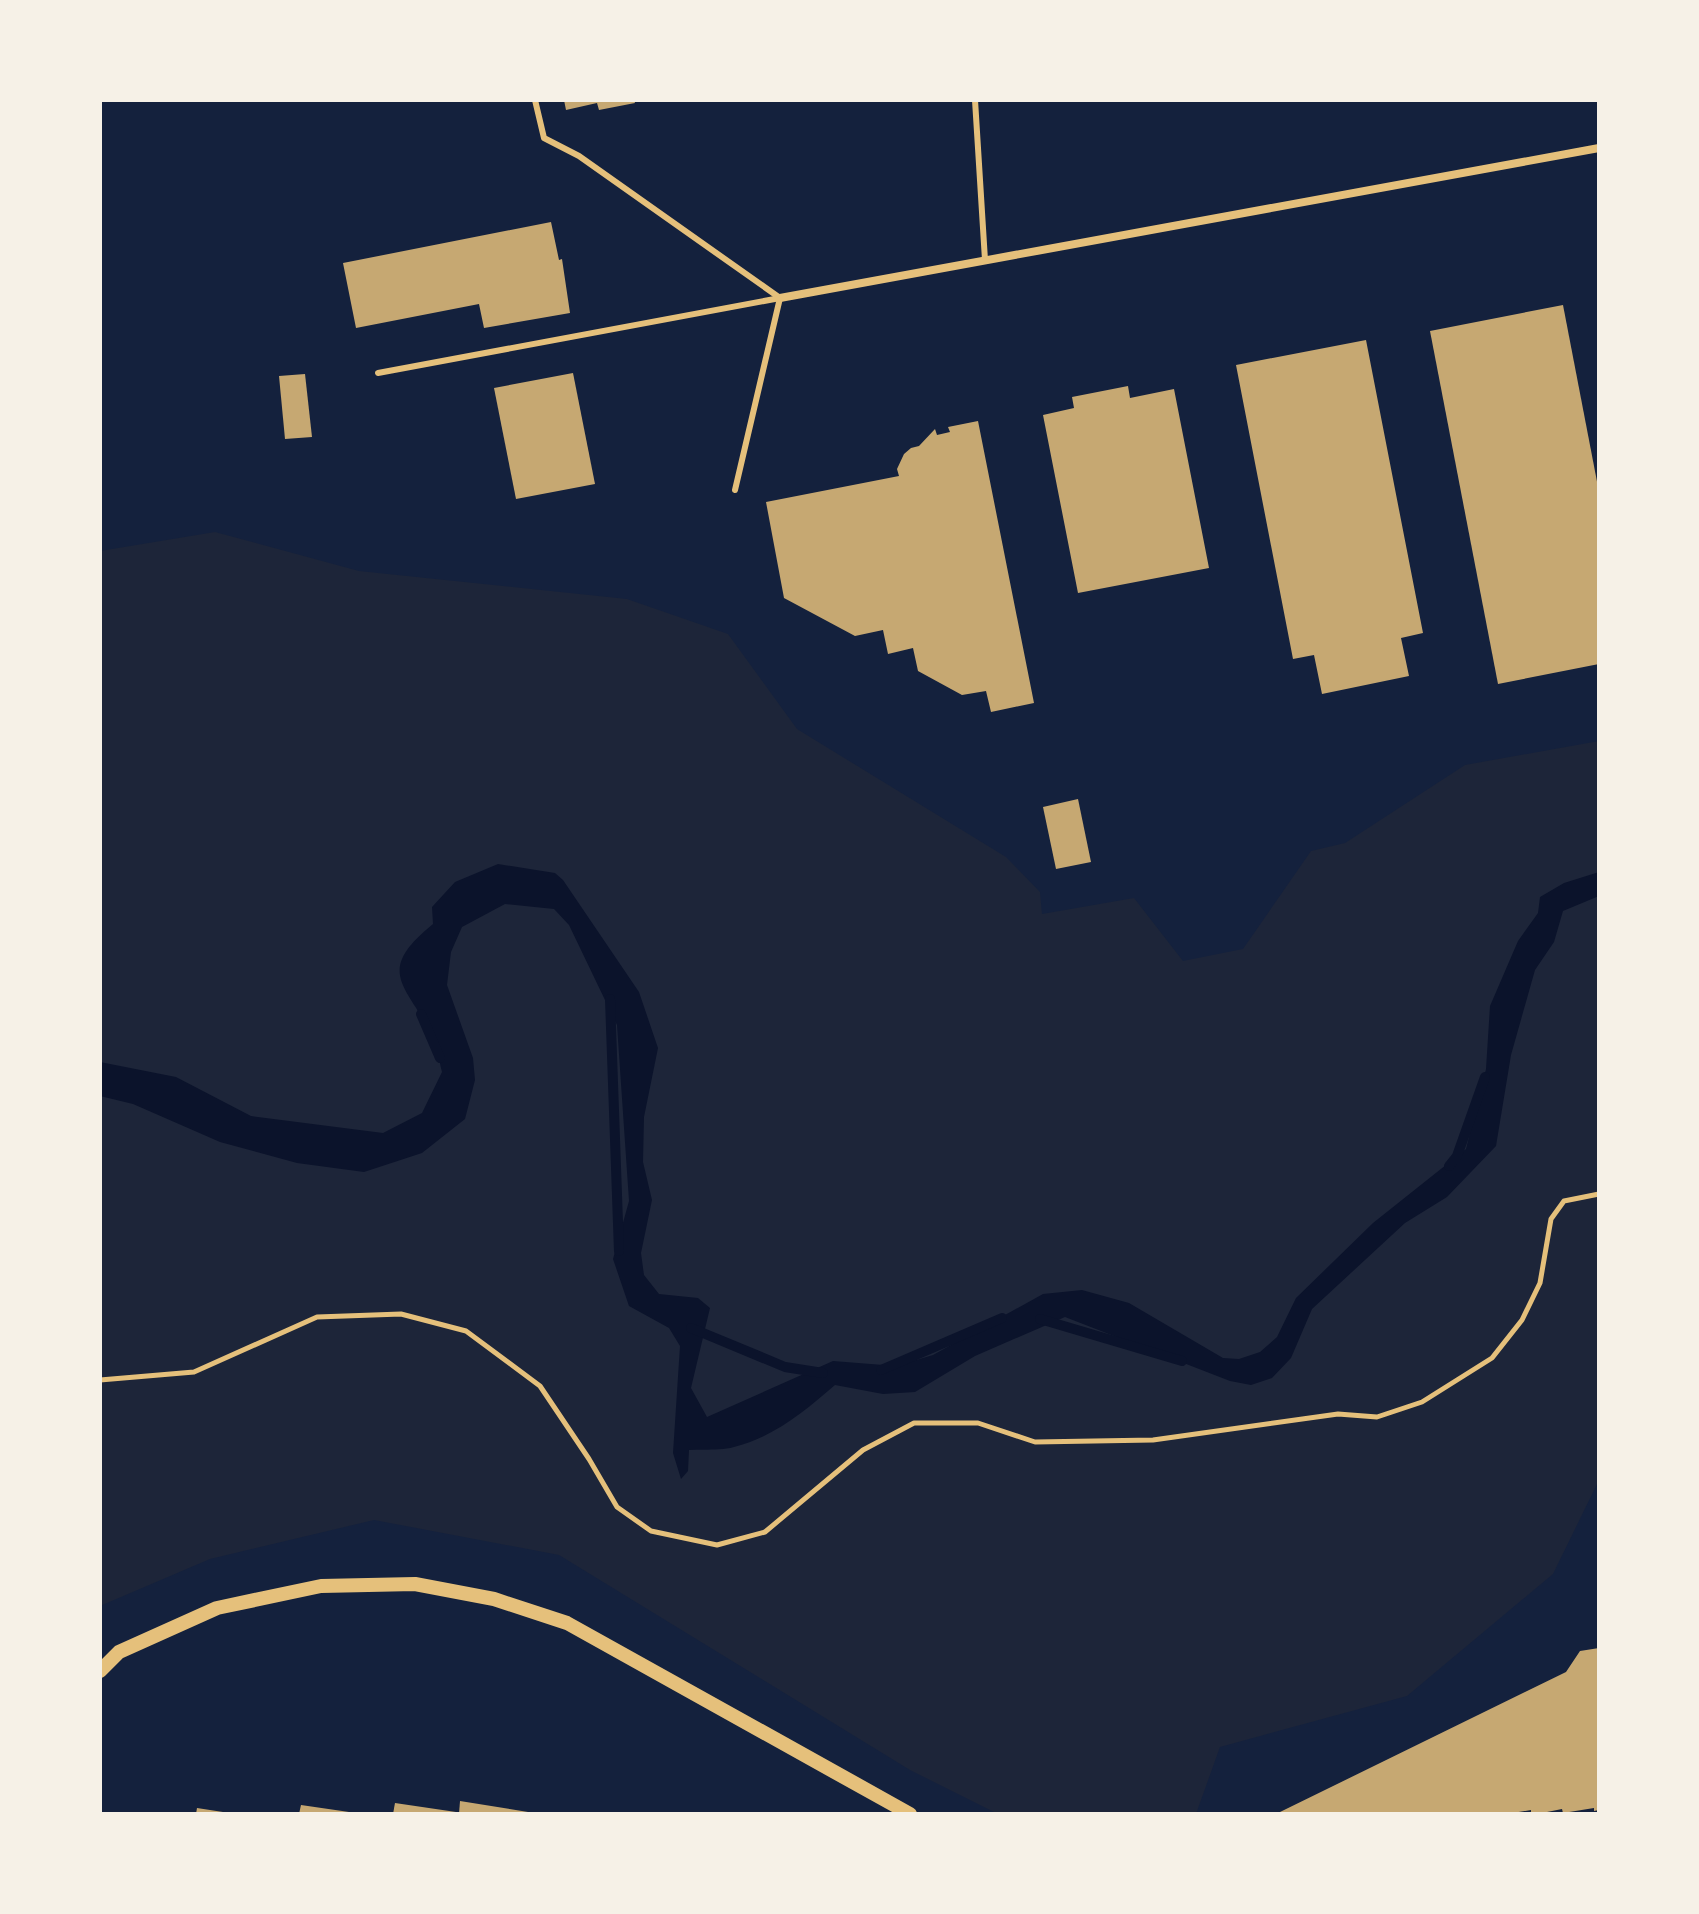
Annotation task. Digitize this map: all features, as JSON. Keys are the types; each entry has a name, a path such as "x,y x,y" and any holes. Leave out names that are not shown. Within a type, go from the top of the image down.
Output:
{"street":[{"path":"780,298 1599,148"},
{"path":"100,1671 119,1652 217,1608 321,1586 415,1584 494,1599 567,1623 910,1814"}],"lane":[{"path":"535,100 544,138 579,156 780,298"},
{"path":"975,100 985,260"},
{"path":"378,373 780,298"},
{"path":"735,490 780,298"}],"path":[{"path":"100,1380 194,1372 317,1317 401,1314 466,1331 540,1386 617,1507 651,1531 717,1545 765,1532 863,1450 914,1423 978,1423 1035,1442 1153,1440 1338,1414 1377,1417 1422,1402 1492,1358 1522,1320 1540,1283 1551,1219 1564,1201 1599,1194"}],"shaded area":[{"path":"215,532 359,571 627,599 728,634 797,729 1006,857 1040,892 1042,914 1134,898 1183,961 1243,949 1311,851 1345,843 1465,765 1599,741 1599,1480 1553,1574 1407,1696 1220,1747 1196,1814 998,1814 910,1770 559,1555 374,1520 210,1559 100,1606 100,551"},
{"path":"498,864 555,873 563,880 639,992 658,1048 644,1117 643,1162 652,1200 641,1253 644,1275 659,1294 698,1298 710,1308 691,1388 707,1417 833,1361 896,1366 933,1355 1043,1294 1082,1290 1129,1303 1223,1358 1239,1359 1260,1352 1277,1337 1296,1298 1373,1223 1466,1149 1486,1069 1490,1006 1518,941 1538,913 1540,897 1564,883 1599,872 1599,896 1563,911 1554,942 1535,970 1511,1055 1496,1146 1447,1197 1405,1223 1312,1309 1291,1358 1272,1378 1251,1385 1230,1381 1065,1317 975,1356 915,1392 883,1394 835,1385 776,1430 749,1443 729,1448 689,1450 688,1471 681,1479 673,1453 680,1346 669,1328 629,1306 613,1259 629,1201 617,1025 569,925 554,909 505,904 462,927 451,952 447,985 473,1058 475,1080 465,1119 422,1153 364,1172 297,1163 220,1142 133,1104 100,1096 100,1062 176,1077 251,1116 383,1133 422,1113 442,1072 434,1039 405,990 400,967 404,954 433,924 432,907 455,882"}],"building":[{"path":"564,100 634,100 635,103 599,110 597,103 566,110"},
{"path":"551,222 559,260 562,259 570,313 484,328 479,304 356,328 343,263"},
{"path":"1563,305 1599,492 1599,664 1498,684 1430,331"},
{"path":"1366,340 1423,633 1401,638 1409,676 1322,694 1314,655 1293,659 1236,365"},
{"path":"573,373 595,484 516,499 494,388"},
{"path":"305,374 312,437 285,439 279,376"},
{"path":"1128,386 1130,398 1174,389 1209,568 1078,593 1043,415 1074,408 1072,397"},
{"path":"978,421 1034,703 991,712 986,691 962,695 918,671 913,648 888,654 883,630 855,636 784,598 766,502 899,476 897,469 904,454 919,446 935,429 937,435 950,432 948,427"},
{"path":"1078,799 1091,862 1056,869 1043,807"},
{"path":"1599,1648 1599,1810 1594,1811 1594,1808 1563,1813 1562,1809 1537,1814 1531,1814 1531,1810 1507,1814 1280,1814 1566,1672 1580,1651"},
{"path":"460,1801 528,1812 528,1814 459,1814"},
{"path":"395,1803 456,1812 456,1814 393,1814"},
{"path":"301,1805 349,1812 349,1814 299,1814"},
{"path":"197,1808 223,1812 223,1814 196,1814"}],"waterway":[{"path":"610,999 619,1251"},
{"path":"421,1014 440,1058"},
{"path":"1449,1166 1457,1156 1485,1077"},
{"path":"881,1370 1002,1318"},
{"path":"1040,1319 1182,1361"},
{"path":"691,1328 785,1367 823,1373"}]}
